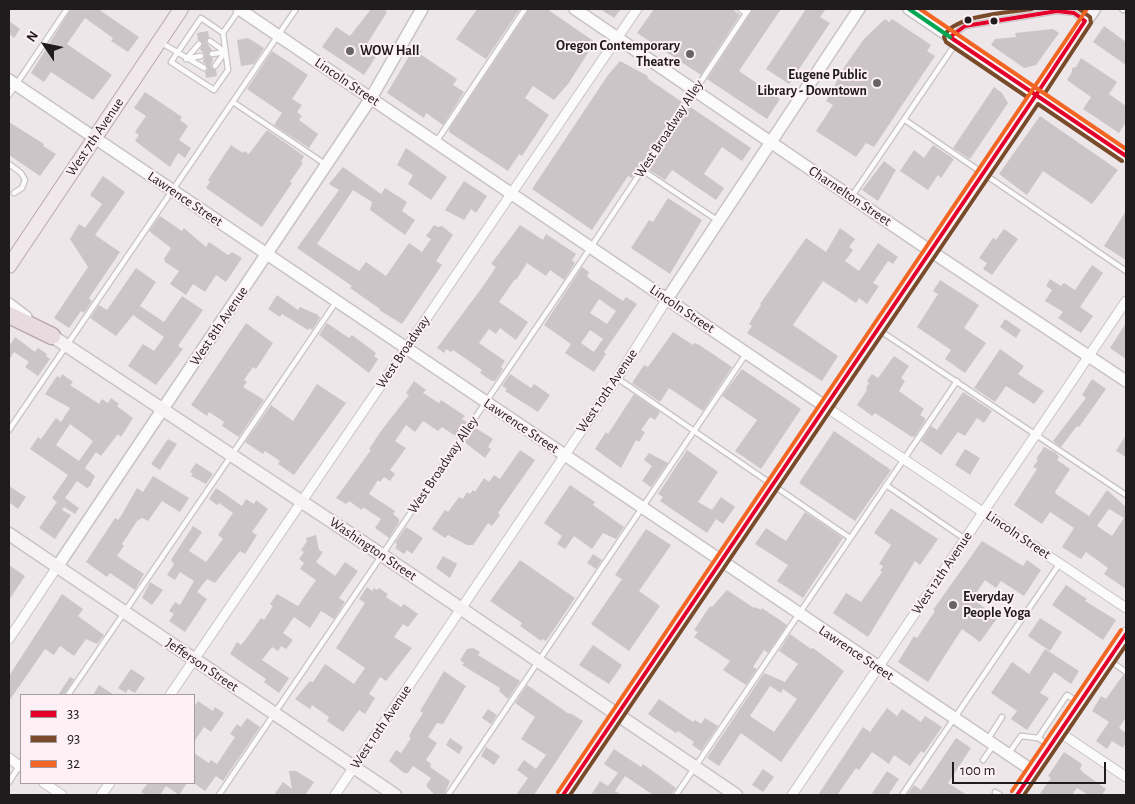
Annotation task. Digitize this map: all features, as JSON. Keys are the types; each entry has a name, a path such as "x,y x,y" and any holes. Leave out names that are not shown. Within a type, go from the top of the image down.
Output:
{"highway":[{"path":"9,314 52,336"}],"main road":[{"name":"West 7th Avenue","path":"9,266 182,9"},
{"path":"564,795 932,252 1094,9"},
{"name":"Washington Street","path":"52,336 382,555 736,795"},
{"name":"Jefferson Street","path":"9,534 395,795"},
{"path":"1017,795 1126,634"}],"street":[{"name":"Lincoln Street","path":"239,9 1126,608"},
{"name":"West 8th Avenue","path":"9,639 371,98 422,9"},
{"name":"Charnelton Street","path":"574,9 1126,381"},
{"name":"West Broadway","path":"171,694 637,9"},
{"name":"West 10th Avenue","path":"335,795 617,378 718,221 859,9"},
{"path":"908,9 1126,156"},
{"name":"Lawrence Street","path":"12,82 1033,771"},
{"name":"West 12th Avenue","path":"792,795 1126,301"},
{"name":"Washington Street","path":"9,304 52,336"},
{"path":"1059,732 1126,777"},
{"path":"9,758 20,765"},
{"path":"46,784 62,795"},
{"path":"102,795 109,784"}],"lane":[{"path":"9,95 12,82 67,9"},
{"path":"223,33 201,18 171,62 214,90 228,70 223,33 239,9"},
{"path":"9,430 296,9"},
{"path":"436,142 525,9"},
{"path":"740,9 748,11"},
{"path":"852,197 905,120 954,39 966,26 1057,10 1074,13 1086,21"},
{"name":"West Broadway Alley","path":"218,795 591,247 748,11"},
{"path":"159,42 204,68"},
{"path":"210,42 225,52"},
{"path":"186,59 199,44"},
{"path":"212,54 225,52"},
{"path":"215,66 225,52"},
{"path":"186,59 201,56"},
{"path":"232,102 326,165"},
{"path":"905,120 1126,271"},
{"path":"9,164 21,173 25,180 22,188 14,193"},
{"path":"642,170 718,221"},
{"path":"69,694 336,301"},
{"path":"879,330 1037,433 1126,495"},
{"path":"448,795 747,353"},
{"path":"617,378 850,538"},
{"path":"676,795 957,381"},
{"path":"886,485 965,539"},
{"path":"902,795 1060,564"},
{"path":"1108,660 1126,672"},
{"path":"1038,738 1067,695 1079,702"},
{"path":"1056,712 1067,719"},
{"path":"984,760 1002,717"},
{"path":"1008,754 1021,736 1038,738 1050,746"},
{"path":"9,782 20,767"},
{"path":"995,792 1000,795"}],"building":[{"path":"71,9 98,9 139,37 128,52 111,41 113,38 85,18 67,44 112,75 93,100 51,72 44,82 31,73"},
{"name":"WOW Hall","path":"371,9 383,9 387,12 365,47 377,55 364,75 322,47 336,27 350,36"},
{"path":"477,9 520,9 486,59 456,39"},
{"path":"529,9 547,9 595,42 568,84 554,100 533,86 525,98 549,115 522,156 519,154 508,171 449,132 449,129"},
{"path":"600,9 621,9 614,18"},
{"name":"Oregon Contemporary Theatre","path":"654,9 732,9 740,15 701,75 637,33"},
{"path":"753,9 781,9 739,71 780,99 767,119 707,79"},
{"path":"806,9 826,9 820,17 830,23 789,84 766,69"},
{"name":"Eugene Public Library - Downtown","path":"885,19 889,22 892,19 931,45 927,51 935,56 874,147 866,143 856,157 816,131 833,105 826,101 845,66 864,39"},
{"path":"9,21 20,29 14,38 9,34"},
{"path":"1104,26 1126,42 1126,65 1093,42"},
{"path":"1053,29 1059,33 1036,65 1024,68 991,45 995,39 1016,37 1015,33"},
{"path":"208,31 209,37 206,42 212,50 208,55 213,58 211,67 216,70 217,76 206,78 205,72 208,68 203,62 205,55 200,49 203,43 198,40 197,33"},
{"path":"248,38 264,48 254,64 241,66 237,40"},
{"path":"415,46 422,51 420,54 457,79 453,85 464,92 443,125 426,113 424,118 387,93"},
{"path":"272,51 308,75 292,99 302,105 297,112 302,116 299,120 318,134 309,148 274,125 282,113 247,89"},
{"path":"1081,58 1117,82 1109,94 1126,106 1126,122 1119,133 1083,109 1091,97 1067,80 1072,72 1072,68 1076,67"},
{"path":"620,61 648,76 647,78 682,102 632,178 628,176 592,230 532,189 608,75"},
{"path":"994,87 1002,93 1008,103 970,159 953,148"},
{"path":"145,92 182,117 180,120 188,126 179,140 191,148 185,158 178,153 170,167 135,141 139,135 135,132 146,116 134,108"},
{"path":"689,106 751,148 742,161 722,147 704,174 724,188 716,200 672,170 665,180 648,169"},
{"path":"1040,116 1118,170 1092,204 1043,171 1027,195 999,174"},
{"path":"9,122 44,144 43,146 56,154 40,176 9,155"},
{"path":"267,130 304,156 301,162 303,163 290,182 292,183 262,227 206,188 210,182 208,180 231,145 243,153 244,151 249,154"},
{"path":"933,145 954,159 941,178 938,175 928,190 900,171 914,150 924,158"},
{"path":"406,148 447,177 431,200 408,184 413,175 397,165"},
{"path":"884,161 896,170 878,201 862,190"},
{"path":"343,167 381,194 385,188 407,202 402,211 415,220 405,235 370,210 372,202 353,190 317,244 359,271 366,262 386,276 409,243 422,252 431,239 426,236 434,225 442,226 453,235 436,261 442,265 402,324 379,310 350,288 352,286 297,248 339,190 329,184"},
{"path":"103,176 125,192 95,235 120,252 89,298 92,301 84,313 81,311 69,328 54,318 88,267 70,239 79,224 85,228 102,204 90,195"},
{"path":"464,181 487,196 476,213 471,209 464,220 445,210"},
{"path":"668,198 702,220 670,274 631,248 649,220 653,222"},
{"path":"1126,211 1126,260 1104,246"},
{"path":"160,216 182,231 184,228 206,247 209,242 228,255 232,252 242,258 226,282 216,275 205,292 193,284 186,295 170,284 179,271 165,262 164,259 171,248 149,231"},
{"path":"520,225 543,240 546,234 576,254 572,260 575,263 564,280 550,270 546,276 527,263 515,279 499,302 528,322 516,340 500,328 496,334 489,329 479,343 505,361 501,367 503,369 495,381 492,381 480,373 482,370 453,350 451,352 446,349 444,353 437,348 496,267 491,264"},
{"path":"840,228 855,239 849,247 853,250 845,261 859,271 878,243 898,257 893,264 888,261 873,283 879,286 867,304 859,298 856,303 823,281 793,325 838,356 822,381 747,333 752,326 749,324 760,304 806,238 826,252"},
{"path":"1004,229 1018,239 992,275 983,269 987,263 979,258 993,238 996,240"},
{"path":"1092,265 1103,273 1080,307 1093,316 1081,333 1058,318 1063,312 1045,301 1052,290 1046,286 1050,279 1061,286 1064,283 1075,290"},
{"path":"582,267 589,272 587,276 590,279 623,301 626,297 637,304 604,352 606,354 594,372 565,353 571,344 544,325","holes":["599,299 616,311 607,324 590,313","590,330 603,339 594,352 581,343"]},
{"path":"136,268 156,282 140,306 164,322 182,296 203,310 178,346 183,349 156,385 128,366 143,344 154,351 164,337 133,315 116,336 90,318 99,305 107,310"},
{"path":"940,280 979,305 964,328 986,343 965,373 945,359 951,350 917,327 938,294 933,291"},
{"path":"277,295 298,310 300,307 318,315 320,318 312,330 310,328 308,330 282,314 280,317 268,309"},
{"path":"1005,319 1021,330 1016,338 1000,327"},
{"path":"246,323 273,343 256,369 253,367 244,380 247,382 243,387 264,400 239,437 222,426 224,422 209,412 207,416 191,405"},
{"path":"327,323 349,338 352,335 376,353 374,356 378,359 369,373 319,335"},
{"path":"1126,323 1126,359 1110,348"},
{"path":"673,332 693,345 694,343 698,344 732,367 703,411 669,388 660,402 632,383 644,365 648,367"},
{"path":"15,337 35,352 38,348 47,354 46,356 50,359 38,376 25,367 29,362 14,352 9,360 9,346"},
{"path":"1000,349 1024,366 1018,374 1044,391 1034,404 1006,386 995,402 974,388"},
{"path":"894,356 909,366 901,378 905,381 899,391 924,409 920,415 925,418 925,421 915,436 912,437 875,413 872,416 857,405 867,390 866,388 869,383 867,381 872,374 878,378"},
{"path":"742,369 801,409 761,469 735,451 757,420 722,396"},
{"path":"62,374 73,382 70,385 99,404 102,399 108,403 111,398 119,404 117,406 133,418 121,437 118,434 101,456 96,452 85,468 95,476 90,486 87,488 77,481 65,498 79,508 75,514 64,507 62,510 71,515 55,539 39,528 57,502 52,498 68,475 30,449 38,437 41,439 56,418 61,422 70,408 45,394 57,376 60,378","holes":["70,424 93,441 79,461 56,445"]},
{"path":"510,374 531,388 534,384 550,395 538,412 505,391 507,389 502,386"},
{"path":"1092,379 1106,389 1079,427 1077,426 1061,447 1053,441 1086,398 1082,395"},
{"path":"414,381 426,390 423,393 439,403 441,400 465,416 462,419 467,422 457,437 442,427 438,431 423,421 415,432 406,425 395,441 406,448 390,470 395,474 390,481 384,477 380,482 378,480 369,494 395,511 393,514 399,519 389,538 375,528 381,519 363,507 362,510 349,501 346,504 336,498 371,450 369,449 381,431 409,395 406,393"},
{"path":"317,384 346,403 294,475 278,464 280,461 265,451 263,454 245,442 271,405 293,421"},
{"path":"963,392 992,411 984,423 977,418 965,436 958,432 941,455 921,441 931,426 937,430"},
{"path":"634,394 660,412 655,420 650,417 641,430 645,432 639,442 636,440 621,468 595,449 606,432 608,434"},
{"path":"474,427 493,439 488,447 491,449 485,458 464,442"},
{"path":"834,431 891,470 855,521 799,483"},
{"path":"1126,435 1126,457 1116,451"},
{"path":"168,439 177,444 160,470 151,464"},
{"path":"1044,447 1056,453 1059,457 1057,460 1070,469 1055,492 1056,494 1089,516 1107,490 1126,507 1126,589 1104,574 1108,568 1086,552 1081,559 1062,547 1074,528 1050,512 1042,524 1014,505 1037,469 1033,467 1038,460 1036,459","holes":["1109,509 1124,518 1112,536 1097,526"]},
{"path":"965,449 980,458 970,475 955,465"},
{"path":"520,450 535,460 498,513 500,515 492,526 488,523 473,545 467,545 448,535 445,538 432,529 445,510 448,512 459,497 463,499 467,492 470,494 473,490 475,492 484,478 489,482 494,475 500,479"},
{"path":"687,450 718,472 698,502 712,510 721,497 735,507 723,524 716,519 707,533 660,501 663,497 658,494"},
{"path":"649,453 668,463 651,487 642,481 652,466 644,460"},
{"path":"196,463 213,474 206,484 191,476 193,474 190,472"},
{"path":"153,476 189,498 180,512 162,501 148,521 142,518 137,521 122,544 124,546 117,556 144,574 135,590 110,573 107,577 86,562 115,518 118,520 121,516 137,488 143,492"},
{"path":"570,485 595,502 593,505 624,527 616,539 603,533 592,549 574,536 565,549 557,544 562,536 544,523"},
{"path":"9,486 26,497 18,509 9,502"},
{"path":"216,488 242,506 246,499 254,504 256,500 268,509 252,532 257,535 245,554 240,551 215,583 207,579 197,592 207,599 185,632 169,621 174,614 169,611 175,602 180,605 194,581 180,572 175,580 167,575 174,564 171,560 193,526 202,532 189,551 206,562 223,539 218,535 233,513 219,503 217,505 209,499"},
{"path":"891,508 938,539 920,565 915,561 868,637 833,613 846,593 861,602 882,572 880,571 883,566 879,564 891,545 874,533"},
{"path":"805,512 843,538 803,598 777,581 788,565 755,544 766,528 786,541"},
{"path":"406,527 423,538 412,554 407,550 404,554 395,548 397,544 395,543"},
{"path":"646,529 671,545 639,591 660,606 629,651 591,624 622,579 615,575"},
{"path":"316,535 319,550 323,552 316,562 335,576 345,562 358,571 339,598 345,602 334,619 321,611 310,628 294,617 283,633 293,640 286,649 281,646 278,651 272,647 262,660 289,678 279,693 264,682 266,679 230,654 237,642 241,645 261,618 264,620 273,606 270,604 277,594 298,606 316,580 300,569 304,563 299,559 304,552 301,550 307,541 306,538"},
{"path":"982,541 1023,566 1027,560 1041,570 1024,596 1001,581 996,588 985,580 972,599 998,617 980,642 962,629 928,682 898,662 914,636 917,638 935,611 933,610"},
{"path":"593,554 602,560 596,569 587,563"},
{"path":"443,556 457,564 450,578 436,568"},
{"path":"520,560 575,598 546,641 542,639 541,641 520,626 522,623 490,601"},
{"path":"9,565 25,576 9,600"},
{"path":"150,582 163,590 152,605 142,598"},
{"path":"1066,585 1087,599 1085,601 1116,620 1103,640 1052,605"},
{"path":"367,587 372,591 374,588 377,590 379,588 388,594 386,597 401,607 404,604 418,614 408,627 403,624 394,637 412,648 386,681 380,677 369,694 375,698 365,714 359,710 343,732 327,721 329,717 312,705 310,709 295,699 310,681 313,682 325,664 354,684 365,668 336,648 365,603 359,599"},
{"path":"727,590 754,608 761,610 762,608 787,625 768,653 764,650 753,667 757,669 746,685 723,670 730,661 694,637 698,632 694,630 710,606 712,607"},
{"path":"62,594 83,609 78,616 104,635 97,644 86,639 74,656 60,646 54,655 45,649 9,701 9,676"},
{"path":"1040,618 1062,632 1050,651 1028,636"},
{"path":"790,634 844,671 781,762 741,733 719,766 707,758 764,673 785,682 798,664 779,651","holes":["770,686 781,693 783,689 797,699 774,732 750,716"]},
{"path":"593,645 622,665 609,684 579,665"},
{"path":"473,648 480,652 478,655 520,681 508,699 499,691 500,688 462,665 464,663 460,660 467,649"},
{"path":"1045,649 1079,671 1071,684 1054,672 1040,693 1049,698 1027,730 1011,719 1017,711 991,693 1012,662 1029,674"},
{"path":"131,669 145,678 135,693 128,689 126,693 118,688"},
{"path":"444,671 466,686 443,724 437,723 428,737 437,743 426,760 431,764 430,767 450,781 444,795 435,795 426,786 431,778 413,766 408,773 404,773 389,761 396,750 401,753 411,738 409,737 412,730 423,713 420,711"},
{"path":"1123,675 1126,676 1126,717 1119,728 1126,733 1126,742 1123,748 1112,741 1107,749 1096,741 1109,722 1092,711 1101,696 1106,699"},
{"path":"70,677 74,679 65,694 59,694"},
{"path":"99,685 112,694 94,694"},
{"path":"527,685 569,714 583,721 534,795 516,795 528,778 517,770 524,760 536,769 546,755 521,739 535,717 515,703"},
{"path":"659,699 693,722 695,720 701,724 705,718 718,726 701,751 692,745 694,742 678,731 676,733 648,714"},
{"path":"198,701 213,711 215,707 224,713 211,732 204,727 195,740 195,706"},
{"path":"887,708 897,716 902,709 921,722 925,716 942,727 924,753 921,751 910,766 894,755 889,764 872,752 859,770 856,768 837,795 818,795 863,727 870,732"},
{"path":"488,709 497,715 491,724 482,718"},
{"path":"247,718 260,727 223,781 216,776 205,791 195,784 195,754 209,763 211,760 217,764 235,737 230,734 237,724 241,727"},
{"path":"450,738 463,747 459,754 446,745"},
{"path":"956,738 971,748 948,783 967,795 907,795 914,785 921,790"},
{"path":"486,747 500,756 494,765 481,756"},
{"path":"614,749 641,767 643,764 676,788 671,795 653,795 625,776 615,791 622,795 591,795 600,781 608,786 618,773 604,764"},
{"path":"1064,752 1082,764 1080,769 1106,789 1102,795 1088,795 1077,788 1072,795 1039,795 1051,778 1048,776"},
{"path":"763,769 774,777 763,792 752,785"},
{"path":"289,771 296,771 314,782 305,795 274,795 283,782 292,789"},
{"path":"887,771 899,779 888,795 871,795"},
{"path":"147,784 186,784 179,795 166,786 160,795 146,795 141,792"}],"transit line":[{"path":"909,9 950,37"},
{"name":"32","path":"920,9 1126,149"},
{"name":"93","path":"1027,97 946,42 944,37 949,30 970,19 997,13 1032,9"},
{"name":"93","path":"1045,93 1091,23 1090,17 1079,9"},
{"name":"32","path":"558,792 1087,9"},
{"name":"33","path":"1057,11 1074,13 1085,21 1036,95 950,37 965,26 1057,11"},
{"name":"33","path":"563,795 1036,95"},
{"name":"33","path":"1036,95 1126,156"},
{"name":"93","path":"570,795 1038,104 1122,161"},
{"name":"32","path":"1012,791 1121,630"},
{"name":"33","path":"1017,795 1126,634"},
{"name":"93","path":"1024,795 1126,645"}],"place":[{"name":"WOW Hall","path":"350,51"},
{"name":"Oregon Contemporary Theatre","path":"690,54"},
{"name":"Eugene Public Library - Downtown","path":"877,83"},
{"name":"Everyday People Yoga","path":"953,605"}]}
